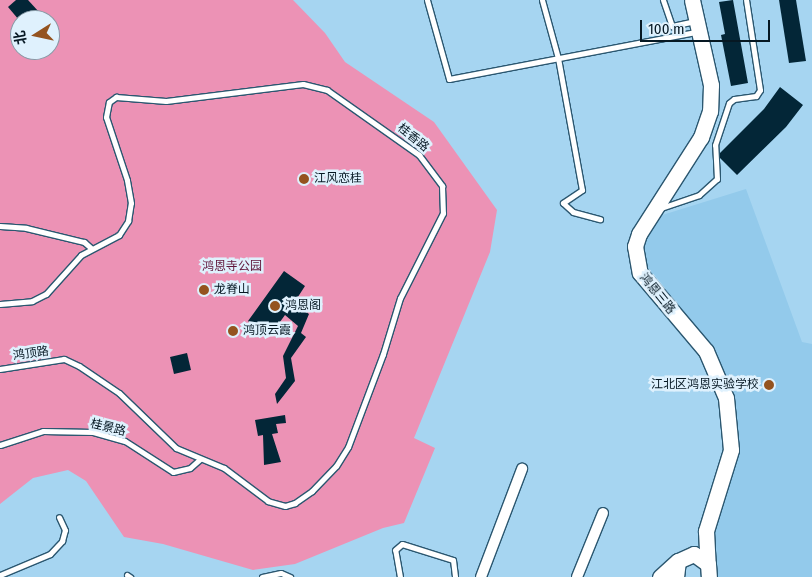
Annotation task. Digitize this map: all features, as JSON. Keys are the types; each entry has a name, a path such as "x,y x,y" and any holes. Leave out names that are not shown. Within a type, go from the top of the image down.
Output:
{"street":[{"name":"鸿恩三路","path":"692,0 711,85 710,111 701,137 635,246 640,273 706,351 718,374 730,423 731,450 726,473 706,531"},
{"path":"481,577 522,469"},
{"path":"577,577 603,513"},
{"path":"660,577 681,559 706,531"},
{"path":"706,531 709,573"},
{"path":"681,559 694,554 709,573"},
{"path":"676,577 681,559"}],"lane":[{"path":"427,0 449,79 558,58 698,26"},
{"path":"542,0 558,58 582,190 563,202 573,212 600,219"},
{"path":"663,0 667,20 672,26 698,26"},
{"path":"656,209 708,189 717,179 715,145 729,104 734,99 756,96 760,90 746,0"},
{"name":"桂香路","path":"0,304 32,301 46,294 91,248 119,235 128,221 131,203 128,180 106,117 109,102 116,97 166,101 303,84 327,90 351,104 419,155 436,175 442,186 444,213 405,286 348,447 336,466 303,498 285,506 268,501 224,468 176,448 161,436 109,385 64,360"},
{"path":"0,226 75,240 91,248"},
{"name":"鸿顶路","path":"0,369 64,360"},
{"name":"桂景路","path":"0,445 43,431 93,432 125,441 173,472 190,468 200,458"},
{"path":"0,575 50,554 62,541 65,530 60,517"},
{"path":"400,577 395,550 402,544 453,560 455,577"},
{"path":"262,577 281,573 290,577"}],"shaded area":[{"name":"江北区鸿恩实验学校","path":"746,189 802,342 812,344 812,577 713,577 710,532 731,474 730,398 651,283 641,259 642,236 656,217"}],"green space":[{"name":"鸿恩寺公园","path":"0,0 293,0 325,33 345,62 434,122 497,210 490,252 414,438 435,448 404,523 383,528 295,564 253,570 163,544 124,537 86,481 68,470 33,478 0,504"}],"building":[{"path":"16,0 28,0 37,10 11,10 8,7"},
{"path":"733,0 748,83 731,86 721,35 725,34 719,2"},
{"path":"779,0 796,0 806,61 789,63"},
{"path":"780,87 803,105 786,127 737,175 720,158 720,153 764,109"},
{"name":"鸿恩阁","path":"284,271 305,286 294,303 309,314 301,333 306,337 291,358 295,381 277,404 275,394 286,378 283,356 298,326 285,315 269,337 248,321"},
{"path":"187,353 191,370 174,374 170,357"},
{"path":"285,415 286,423 276,424 278,433 272,434 281,462 264,465 263,435 258,436 255,420"}],"place":[{"name":"江风恋桂","path":"304,179"},
{"name":"龙脊山","path":"204,290"},
{"name":"鸿恩阁","path":"275,306"},
{"name":"鸿顶云霞","path":"233,331"},
{"name":"江北区鸿恩实验学校","path":"769,385"}]}
